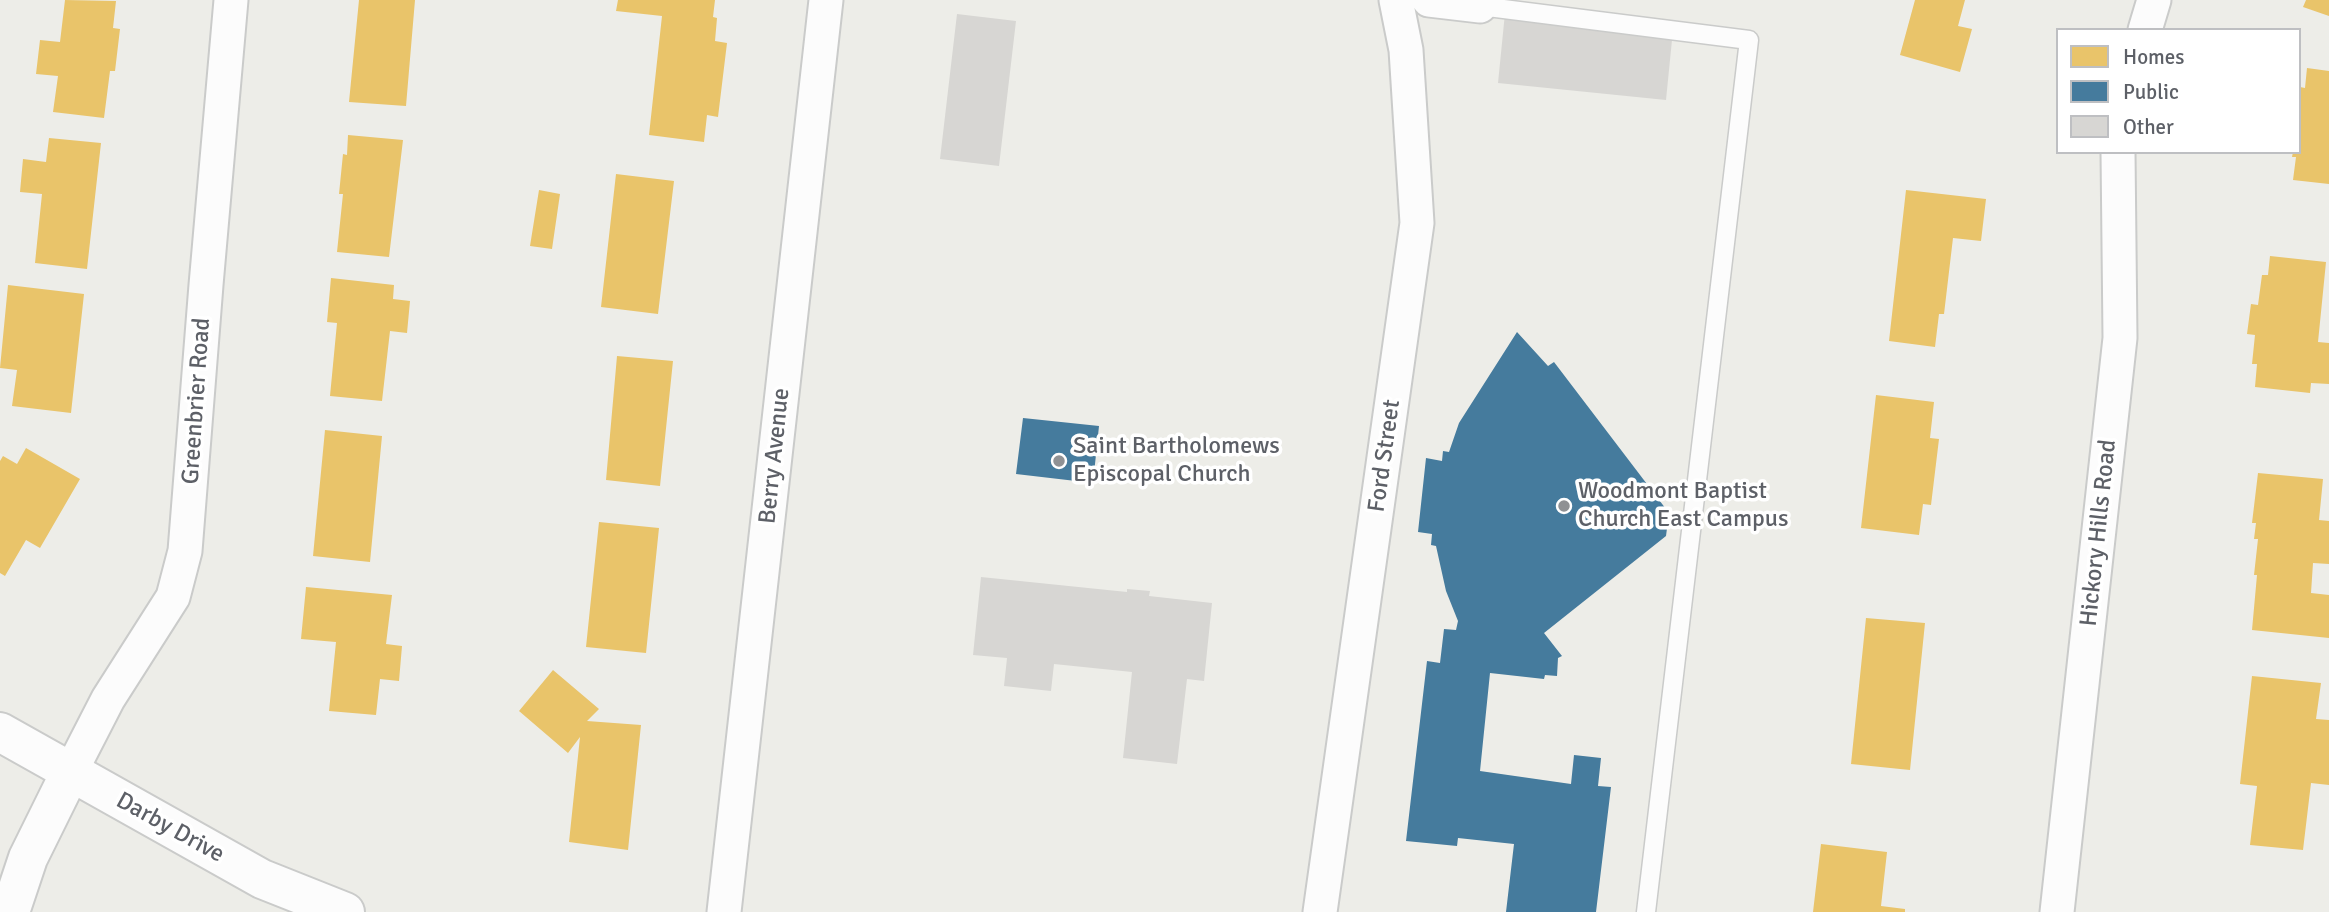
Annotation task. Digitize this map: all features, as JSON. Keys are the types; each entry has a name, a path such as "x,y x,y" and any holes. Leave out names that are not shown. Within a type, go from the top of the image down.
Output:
{"main road":[{"name":"Darby Drive","path":"0,732 262,879 345,912"},
{"path":"10,912 28,858 70,772"}],"street":[{"name":"Greenbrier Road","path":"70,772 108,699 173,597 185,551 231,0"},
{"name":"Berry Avenue","path":"724,912 827,0"},
{"name":"Ford Street","path":"1320,912 1417,223 1406,50 1396,0"},
{"path":"1429,0 1480,6"},
{"path":"2146,28 2154,0"},
{"name":"Hickory Hills Road","path":"2057,912 2120,338 2118,154"}],"lane":[{"path":"1480,6 1749,40 1646,912"}],"building: Homes":[{"path":"65,0 116,1 113,28 120,29 115,71 110,71 104,118 53,112 58,76 36,74 40,40 60,42"},
{"path":"359,0 415,0 406,106 349,102"},
{"path":"618,0 715,0 715,41 727,43 718,117 707,115 704,142 649,135 662,16 616,11"},
{"path":"1915,0 1965,0 1958,26 1972,29 1960,72 1900,55"},
{"path":"2306,0 2329,0 2329,16 2303,7"},
{"path":"2307,68 2329,71 2329,184 2293,180 2296,157 2292,157 2293,154 2301,154 2301,87 2305,88"},
{"path":"348,135 403,140 389,257 337,252 343,194 339,194"},
{"path":"49,138 101,143 87,269 35,263 42,194 20,192 23,159 46,162"},
{"path":"616,174 674,181 658,314 601,307"},
{"path":"539,190 560,194 552,249 530,246"},
{"path":"1906,190 1986,199 1981,241 1953,238 1944,314 1939,314 1935,347 1889,341"},
{"path":"2270,256 2326,262 2318,342 2329,343 2329,384 2311,383 2310,393 2255,387 2257,364 2252,364 2255,335 2247,334 2251,304 2258,305 2262,275 2268,275"},
{"path":"331,278 394,285 393,299 410,301 407,333 390,331 382,401 330,396 337,323 327,322"},
{"path":"8,285 84,294 71,413 12,406 17,370 0,368"},
{"path":"617,356 673,361 660,486 606,480"},
{"path":"1876,395 1934,402 1930,438 1939,439 1931,505 1923,504 1919,535 1861,528"},
{"path":"325,430 382,436 370,562 313,556"},
{"path":"26,448 80,479 40,548 26,540 5,576 0,573 0,461 3,456 17,464"},
{"path":"2258,473 2323,479 2319,520 2329,521 2329,564 2313,563 2311,593 2329,595 2329,638 2252,630 2258,539 2254,539 2256,523 2252,523"},
{"path":"599,522 659,528 646,653 586,647"},
{"path":"306,587 392,595 386,644 402,646 399,681 380,679 376,715 329,711 336,642 301,639"},
{"path":"1866,618 1925,623 1910,770 1851,764"},
{"path":"553,670 599,709 587,721 641,725 628,850 569,842 580,737 568,753 519,711"},
{"path":"2252,676 2321,683 2316,719 2329,720 2329,785 2311,783 2303,850 2250,845 2257,786 2240,784"},
{"path":"1821,844 1887,852 1881,906 1905,909 1905,912 1813,912"}],"building: Public":[{"path":"1517,332 1548,366 1554,362 1669,513 1666,536 1544,633 1562,656 1558,658 1557,676 1545,675 1544,679 1490,673 1480,771 1571,784 1574,755 1601,758 1598,786 1611,787 1596,912 1506,912 1514,844 1458,838 1457,846 1406,841 1427,661 1440,663 1444,629 1456,630 1458,621 1446,591 1436,546 1431,545 1432,534 1418,532 1426,458 1442,461 1443,451 1449,452 1459,423"},
{"path":"1023,418 1099,426 1093,483 1016,474"}],"building: Other":[{"path":"1505,13 1673,30 1666,100 1498,83"},
{"path":"957,14 1016,21 999,166 940,159"},
{"path":"981,577 1127,592 1127,589 1150,591 1149,596 1212,603 1204,681 1187,679 1177,764 1123,758 1132,672 1054,664 1051,691 1004,686 1007,658 973,655"}],"place":[{"name":"Saint Bartholomews Episcopal Church","path":"1059,461"},
{"name":"Woodmont Baptist Church East Campus","path":"1564,506"}]}
